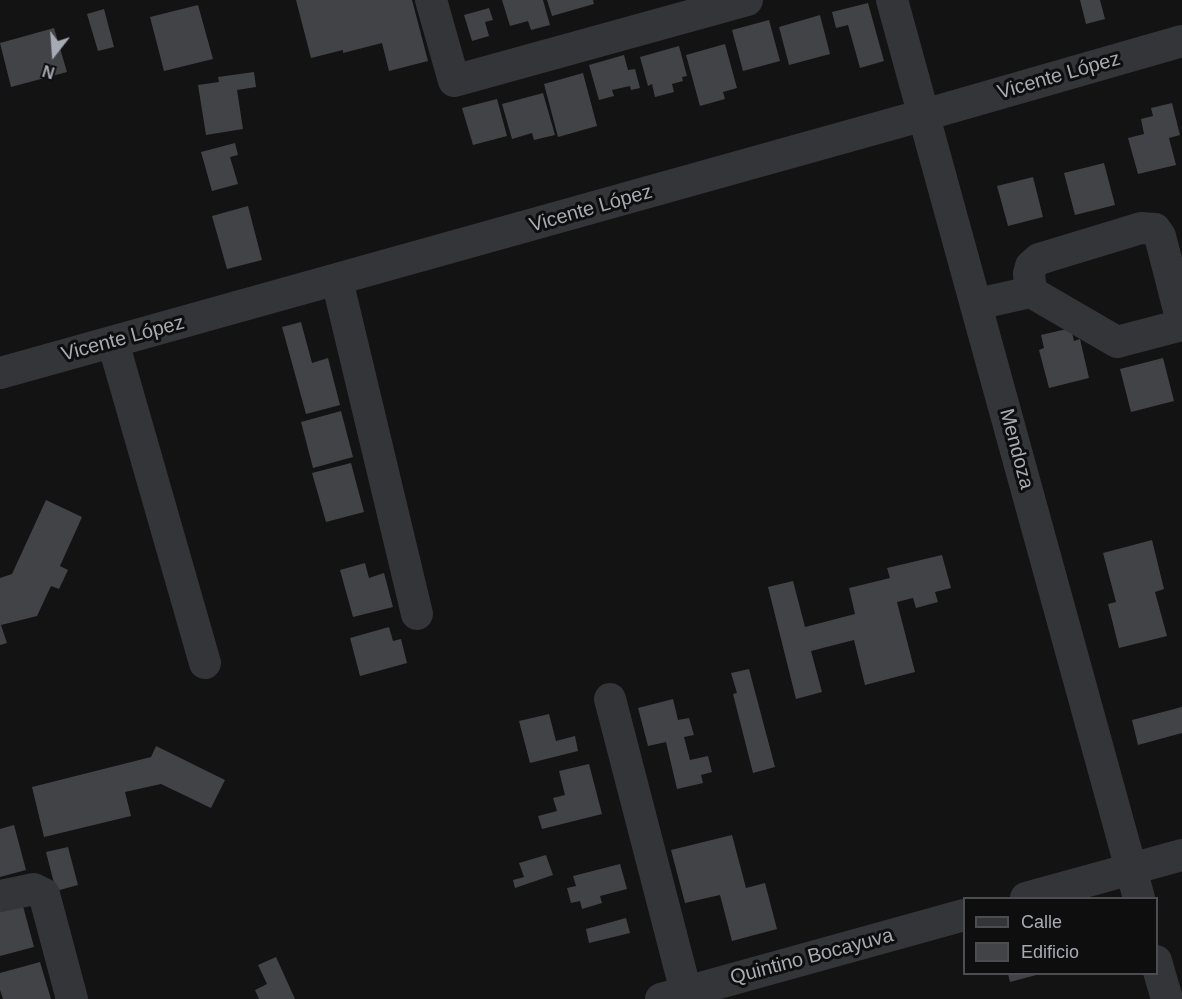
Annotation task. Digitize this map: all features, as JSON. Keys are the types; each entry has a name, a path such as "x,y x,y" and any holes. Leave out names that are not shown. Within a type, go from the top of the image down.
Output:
{"street":[{"path":"431,0 454,81 747,0"},
{"name":"Mendoza","path":"892,0 1135,884"},
{"name":"Vicente López","path":"0,373 1182,41"},
{"path":"976,304 1031,292 1117,342 1182,323 1160,236 1155,229 1141,228 1039,259 1031,266 1029,274 1031,292"},
{"path":"337,280 417,614"},
{"path":"112,342 205,663"},
{"path":"610,699 673,995"},
{"path":"1034,897 1135,884 1182,855"},
{"path":"0,896 34,889 44,894 72,999"},
{"name":"Quintino Bocayuva","path":"673,995 963,915"},
{"path":"1158,968 1167,999"}],"building":[{"path":"296,0 412,0 428,61 389,71 382,43 311,58"},
{"path":"502,0 543,0 550,25 531,30 528,21 510,26"},
{"path":"547,0 593,0 594,4 552,16"},
{"path":"1080,0 1100,0 1105,19 1086,24"},
{"path":"868,3 884,61 860,68 848,25 836,28 832,12"},
{"path":"198,5 213,59 164,71 150,17"},
{"path":"489,8 493,20 485,22 489,36 472,41 464,15"},
{"path":"104,9 114,47 98,51 87,14"},
{"path":"820,15 830,54 789,65 779,27"},
{"path":"769,20 780,61 743,71 732,30"},
{"path":"54,28 67,72 11,87 0,43"},
{"path":"725,44 737,88 723,92 725,99 700,106 686,55"},
{"path":"679,46 687,76 682,77 683,81 672,84 674,92 655,97 652,84 648,86 640,57"},
{"path":"624,55 628,70 635,69 640,88 631,90 630,86 612,90 614,96 599,100 589,65"},
{"path":"254,72 256,87 237,90 243,129 206,135 198,85 219,82 218,77"},
{"path":"583,73 597,126 558,137 544,84"},
{"path":"543,93 555,135 534,140 532,133 512,139 502,104"},
{"path":"497,99 507,136 473,145 462,108"},
{"path":"1172,103 1180,135 1169,138 1176,165 1138,174 1128,138 1144,134 1141,119 1153,116 1151,108"},
{"path":"235,143 238,155 230,157 238,184 212,191 201,152"},
{"path":"1104,163 1115,205 1075,215 1064,173"},
{"path":"1033,177 1043,217 1008,226 997,186"},
{"path":"248,206 262,260 227,269 212,216"},
{"path":"301,322 312,363 328,358 340,405 306,414 282,327"},
{"path":"1071,328 1074,341 1080,339 1089,378 1049,388 1039,350 1044,348 1041,335"},
{"path":"1163,358 1174,401 1131,412 1120,369"},
{"path":"341,411 353,457 313,468 301,422"},
{"path":"351,463 364,512 326,522 312,473"},
{"path":"46,500 82,517 60,566 68,570 59,589 51,586 37,616 1,625 7,643 0,645 0,578 12,574"},
{"path":"1152,540 1164,589 1155,592 1167,636 1119,648 1108,604 1116,602 1103,553"},
{"path":"942,555 951,588 935,592 938,602 916,608 913,598 897,602 915,672 865,685 854,640 811,651 822,692 796,699 768,587 793,581 805,627 855,614 849,588 890,578 887,568"},
{"path":"365,563 369,578 384,573 393,607 353,617 340,570"},
{"path":"389,627 393,641 401,639 407,663 360,676 350,638"},
{"path":"749,669 775,767 753,773 733,694 737,693 731,673"},
{"path":"673,699 678,720 689,718 694,735 684,737 690,760 708,756 712,772 701,775 703,783 677,789 666,742 648,746 638,708"},
{"path":"1182,707 1182,733 1138,745 1132,720"},
{"path":"549,714 556,741 575,736 578,751 530,763 519,721"},
{"path":"156,746 225,780 211,808 161,784 125,792 131,816 44,837 32,787 151,757"},
{"path":"589,764 602,814 542,829 538,816 557,811 553,798 565,795 559,771"},
{"path":"14,825 26,870 0,877 0,829"},
{"path":"732,835 746,888 765,883 777,929 732,941 720,895 685,903 671,850"},
{"path":"68,847 78,885 56,891 46,852"},
{"path":"546,855 553,875 515,888 513,880 524,877 519,863"},
{"path":"620,864 627,889 600,896 602,903 582,909 580,901 571,903 567,888 576,886 573,876"},
{"path":"23,906 34,947 0,956 0,912"},
{"path":"626,918 630,933 589,943 586,929"},
{"path":"276,957 295,999 259,999 255,990 267,984 258,965"},
{"path":"40,962 51,999 3,999 0,990 0,973"},
{"path":"1008,975 1036,975 1010,982"}]}
